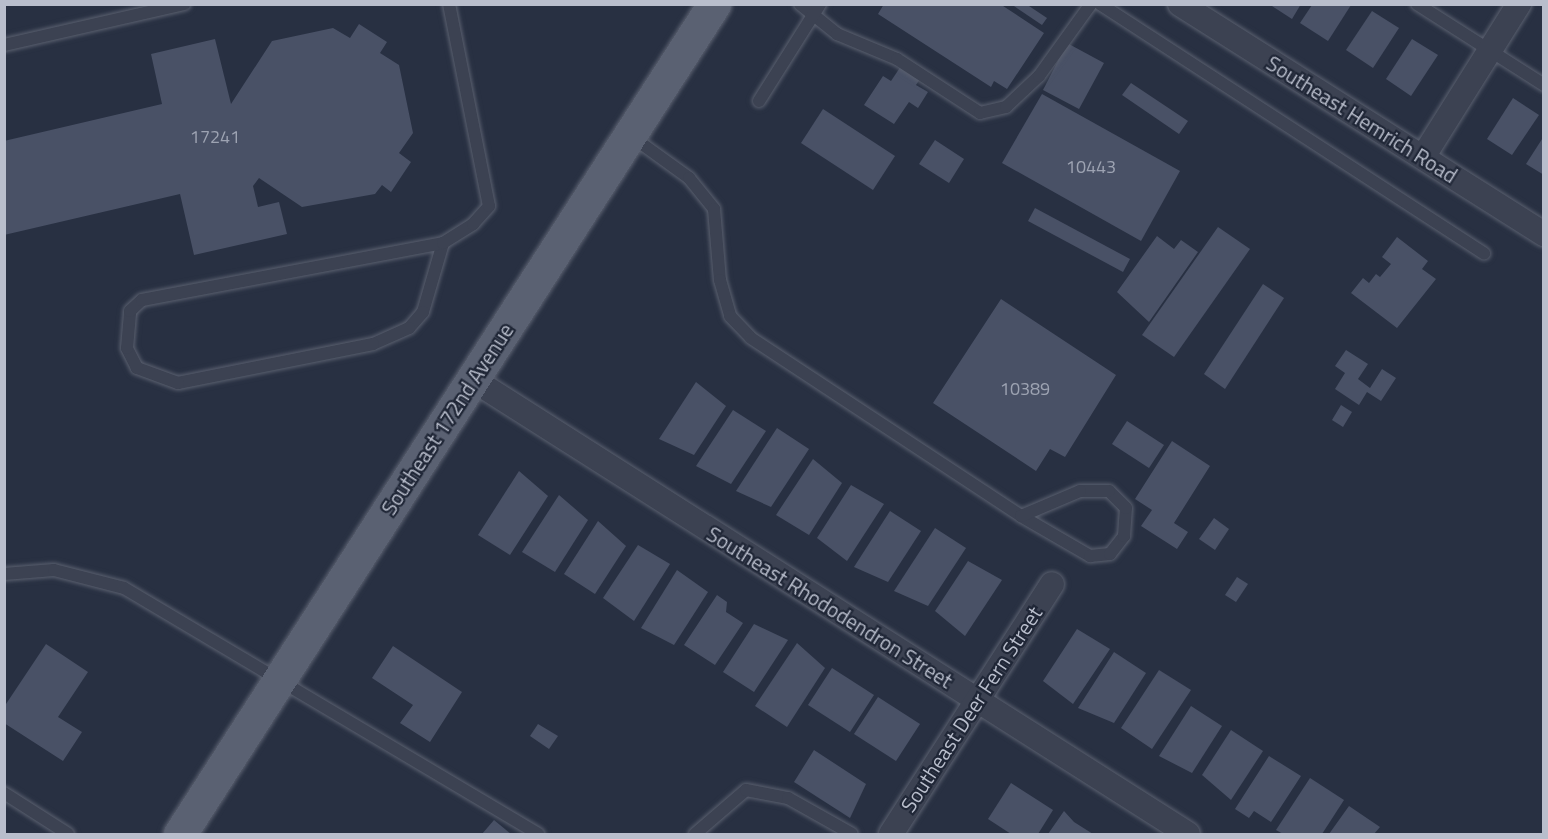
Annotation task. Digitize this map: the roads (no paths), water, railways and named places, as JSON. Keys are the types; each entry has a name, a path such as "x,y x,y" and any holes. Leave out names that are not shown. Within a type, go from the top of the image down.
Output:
{"main road":[{"name":"Southeast 172nd Avenue","path":"180,834 714,4"}],"street":[{"name":"Southeast Hemrich Road","path":"1180,4 1544,234"},
{"path":"1424,157 1520,4"},
{"name":"Southeast Rhododendron Street","path":"472,379 1188,834"},
{"name":"Southeast Deer Fern Street","path":"891,834 1052,584"}],"lane":[{"path":"4,45 183,4"},
{"path":"443,243 423,312 409,328 373,344 178,383 137,368 127,348 130,311 142,300 443,243 473,224 489,206 449,4"},
{"path":"800,4 818,9 837,34 897,59 980,113 1006,107 1039,76 1091,4"},
{"path":"1100,4 1484,253"},
{"path":"1417,4 1544,85"},
{"path":"759,101 818,9"},
{"path":"630,135 689,178 714,209 720,280 730,316 751,338 1022,516 1090,556 1110,554 1124,536 1126,508 1109,490 1080,491 1022,516"},
{"path":"4,574 54,570 124,588 278,682 539,834"},
{"path":"695,834 746,790 788,798 852,834"},
{"path":"4,793 68,834"}]}
